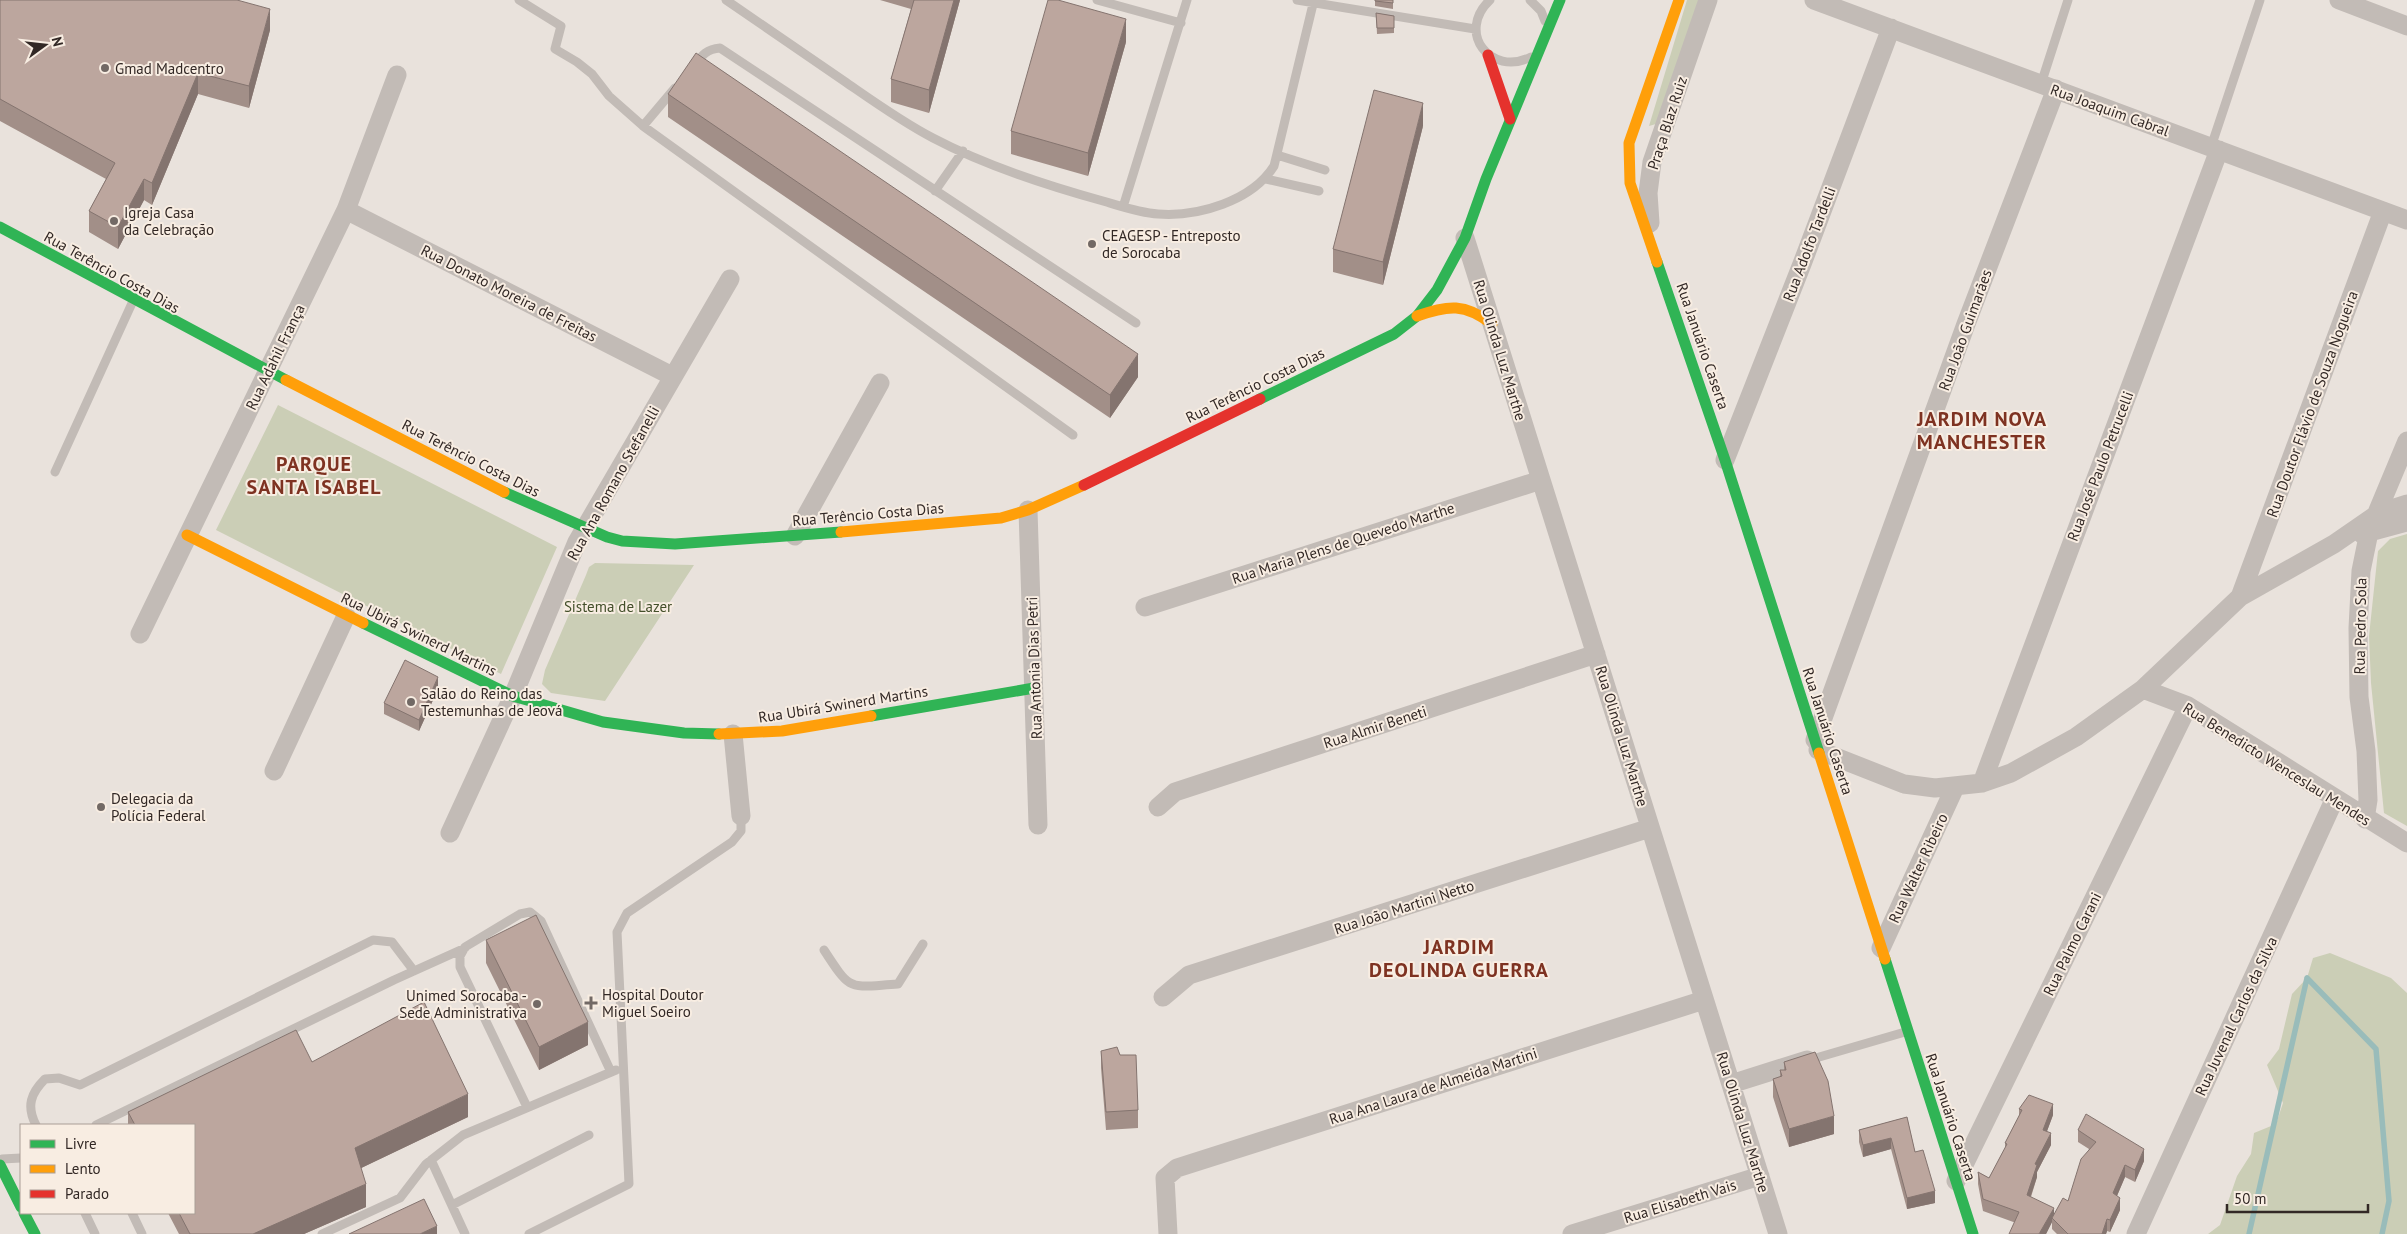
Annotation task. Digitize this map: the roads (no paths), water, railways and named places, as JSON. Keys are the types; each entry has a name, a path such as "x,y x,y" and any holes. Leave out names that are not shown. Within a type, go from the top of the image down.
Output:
{"main road":[{"name":"Rua Terêncio Costa Dias","path":"0,227 133,300 517,499 584,529 622,541 675,544 1001,518 1028,510 1224,418 1394,334 1417,316 1437,290 1465,238 1510,118 1560,0"},
{"name":"Praça Blaz Ruiz","path":"1651,239 1630,183 1629,143 1679,0"},
{"path":"1488,55 1510,118"},
{"name":"Rua Januário Caserta","path":"1651,239 1725,460 1973,1234"},
{"path":"1417,316 1457,306 1470,308 1492,324"},
{"name":"Rua Ubirá Swinerd Martins","path":"187,534 346,616 513,696 603,722 684,733 733,734 782,731 1034,688"},
{"path":"0,1165 20,1205"},
{"path":"25,1214 34,1231"}],"street":[{"name":"Praça Blaz Ruiz","path":"1651,239 1648,193 1652,162 1708,0"},
{"name":"Rua Joaquim Cabral","path":"1814,0 2407,220"},
{"path":"2339,0 2375,6 2407,26"},
{"name":"Rua Adolfo Tardelli","path":"1725,460 1802,264 1891,28"},
{"name":"Rua Adahil França","path":"140,634 346,210 397,75"},
{"name":"Rua João Guimarães","path":"1816,745 2049,87"},
{"name":"Rua José Paulo Petrucelli","path":"1982,783 2215,149"},
{"name":"Rua Donato Moreira de Freitas","path":"346,210 672,376"},
{"name":"Rua Doutor Flávio de Souza Nogueira","path":"2240,596 2383,211"},
{"name":"Rua Olinda Luz Marthe","path":"1465,238 1778,1234"},
{"name":"Rua Ana Romano Stefanelli","path":"450,833 513,696 584,529 730,279"},
{"path":"794,536 880,383"},
{"name":"Rua Pedro Sola","path":"2365,819 2368,800 2366,751 2359,697 2358,628 2361,571 2369,532 2407,441"},
{"name":"Rua Maria Plens de Quevedo Marthe","path":"1145,607 1541,480"},
{"path":"1816,745 1904,784 1935,788 1955,788 1982,783 2011,773 2076,737 2143,689 2240,596 2334,544 2378,513 2407,504"},
{"name":"Rua Antonia Dias Petri","path":"1028,510 1038,825"},
{"path":"2334,544 2407,522"},
{"path":"274,771 346,616"},
{"name":"Rua Almir Beneti","path":"1158,807 1175,792 1596,654"},
{"name":"Rua Benedicto Wenceslau Mendes","path":"2143,689 2188,706 2336,798 2365,819 2407,843"},
{"name":"Rua Palmo Carani","path":"1956,1181 2188,706"},
{"path":"733,734 741,816"},
{"name":"Rua Walter Ribeiro","path":"1881,948 1955,788"},
{"name":"Rua Juvenal Carlos da Silva","path":"2136,1234 2336,798"},
{"name":"Rua João Martini Netto","path":"1163,997 1189,975 1650,828"},
{"name":"Rua Ana Laura de Almeida Martini","path":"1168,1234 1165,1178 1177,1168 1704,1000"},
{"path":"1731,1084 1809,1060"},
{"name":"Rua Elisabeth Vais","path":"1572,1234 1760,1176"}],"lane":[{"path":"519,0 562,26 555,49 577,62 592,74 609,96 643,126 1074,436"},
{"path":"726,0 891,113 933,138 988,163 1062,190 1156,214 1195,213 1247,192 1266,179 1274,166 1277,155 1314,2"},
{"path":"1098,0 1181,23"},
{"path":"1123,207 1187,0"},
{"path":"1297,0 1475,29"},
{"path":"1490,0 1479,13 1475,29 1477,40 1488,55 1501,62 1512,63 1537,54"},
{"path":"1530,0 1541,11 1547,28"},
{"name":"Rua João Guimarães","path":"2049,87 2068,0"},
{"path":"2215,149 2260,0"},
{"path":"643,126 705,52 712,48 720,48 1136,323"},
{"path":"935,191 962,151"},
{"path":"1277,155 1325,170"},
{"path":"1266,179 1319,191"},
{"path":"55,472 133,300"},
{"path":"529,1234 629,1184 617,932 627,913 732,842 741,831 741,816"},
{"path":"99,1124 414,971 466,948 520,914 530,912 541,921 611,1072"},
{"path":"36,1124 30,1105 34,1090 45,1078 59,1078 80,1085 373,940 392,942 414,971"},
{"path":"824,950 848,984 856,986 898,984 923,944"},
{"path":"466,948 460,956 460,967 527,1107"},
{"path":"1809,1060 1908,1031"},
{"path":"322,1234 400,1198 431,1160 463,1136 623,1067"},
{"path":"452,1205 589,1135"},
{"path":"0,1159 20,1158"},
{"path":"431,1160 465,1234"},
{"path":"34,1214 34,1231"},
{"path":"85,1214 95,1234"},
{"path":"132,1214 142,1234"}],"waterway":[{"path":"2307,978 2376,1049 2389,1201 2382,1234"},
{"path":"2249,1234 2307,978"}],"place":[{"name":"Gmad Madcentro","path":"105,68"},
{"name":"Igreja Casa da Celebração","path":"114,221"},
{"name":"CEAGESP - Entreposto de Sorocaba","path":"1092,244"},
{"name":"Salão do Reino das Testemunhas de Jeová","path":"411,702"},
{"name":"Delegacia da Polícia Federal","path":"101,807"},
{"name":"Hospital Doutor Miguel Soeiro","path":"591,1003"},
{"name":"Unimed Sorocaba - Sede Administrativa","path":"537,1004"}],"district":[{"name":"JARDIM NOVA MANCHESTER","path":"1982,430"},
{"name":"PARQUE SANTA ISABEL","path":"314,476"},
{"name":"JARDIM DEOLINDA GUERRA","path":"1459,958"}],"park label":[{"name":"Sistema de Lazer","path":"618,606"}]}
